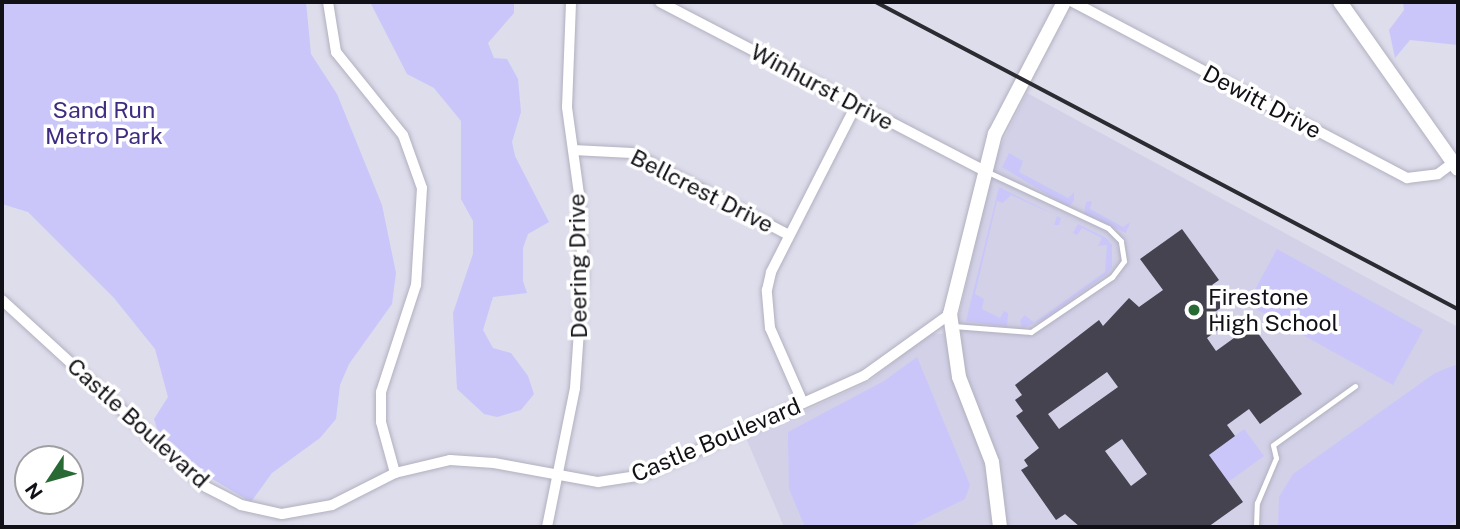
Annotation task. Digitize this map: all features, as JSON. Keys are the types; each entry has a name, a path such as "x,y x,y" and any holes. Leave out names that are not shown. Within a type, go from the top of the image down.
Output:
{"street":[{"path":"328,2 336,52 403,135 422,188 416,285 381,392 381,422 395,473"},
{"name":"Deering Drive","path":"547,527 578,369 583,275 573,150 566,107 571,2"},
{"name":"Winhurst Drive","path":"660,2 985,171"},
{"path":"999,527 992,462 959,377 950,320 995,134 1064,2"},
{"name":"Dewitt Drive","path":"1073,2 1407,178 1438,174 1457,163"},
{"path":"1340,2 1457,163"},
{"path":"803,403 767,310 771,272 856,105"},
{"name":"Bellcrest Drive","path":"573,150 632,153 789,235"},
{"name":"Castle Boulevard","path":"2,300 182,467 225,499 282,514 310,511 349,498 395,473 427,463 472,460 598,482 643,475 879,367 950,320"}],"lane":[{"path":"950,320 1031,332 1119,270 1125,254 1116,234 985,171"},
{"path":"1256,527 1257,503 1276,458 1273,445 1355,386"}],"shaded area":[{"name":"Firestone High School","path":"1027,93 1458,327 1458,527 784,527 746,438 870,381 929,333 942,334 959,316 995,157"}],"green space":[{"name":"Sand Run Metro Park","path":"2,2 306,2 311,54 337,94 382,205 396,273 392,304 349,364 340,385 336,419 320,438 272,473 251,502 199,471 159,435 154,419 168,397 155,349 114,298 28,212 2,204"},
{"path":"370,2 514,4 514,13 488,43 494,58 507,59 518,79 521,112 512,142 515,156 549,222 528,234 523,248 523,281 527,293 493,297 483,330 493,348 511,353 528,376 534,394 521,410 497,417 484,414 457,389 453,313 473,254 473,221 461,199 461,121 434,88 407,74"},
{"path":"1403,2 1458,2 1458,45 1410,40 1395,58 1389,30 1404,10"},
{"path":"1009,153 1023,161 1019,172 1068,198 1074,192 1074,201 1068,207 1002,167"},
{"path":"999,187 1057,216 1011,195 1003,203 997,201 975,294 984,299 982,309 1000,318 1004,311 1008,313 1007,327 966,321"},
{"path":"1092,201 1090,209 1123,227 1130,222 1126,233 1084,214 1086,202"},
{"path":"1057,216 1061,218 1059,225 1054,225"},
{"path":"1078,224 1106,238 1112,245 1112,267 1107,274 1043,320 1022,328 1020,320 1025,315 1034,323 1105,272 1107,245 1098,246 1102,238 1082,228 1077,235 1073,233"},
{"path":"1277,249 1423,330 1393,385 1247,304"},
{"path":"917,357 970,485 965,499 908,527 805,527 789,489 788,432 884,381"},
{"path":"1458,364 1458,518 1446,527 1278,527 1279,497 1293,474 1435,373"},
{"path":"1244,429 1264,456 1228,482 1209,455"}],"building":[{"name":"Firestone High School","path":"1182,229 1219,280 1212,285 1226,304 1215,312 1224,325 1207,338 1216,351 1252,325 1302,394 1260,424 1249,409 1227,425 1235,436 1209,455 1243,502 1208,527 1080,527 1065,514 1056,520 1021,470 1028,466 1024,460 1039,448 1016,416 1023,411 1015,400 1022,395 1015,385 1099,320 1103,326 1129,298 1139,307 1163,290 1140,259","holes":["1107,372 1118,387 1059,429 1048,414","1122,439 1147,474 1131,486 1105,451"]}],"railway":[{"path":"876,2 1458,309"}],"place":[{"name":"Firestone High School","path":"1194,310"}]}
